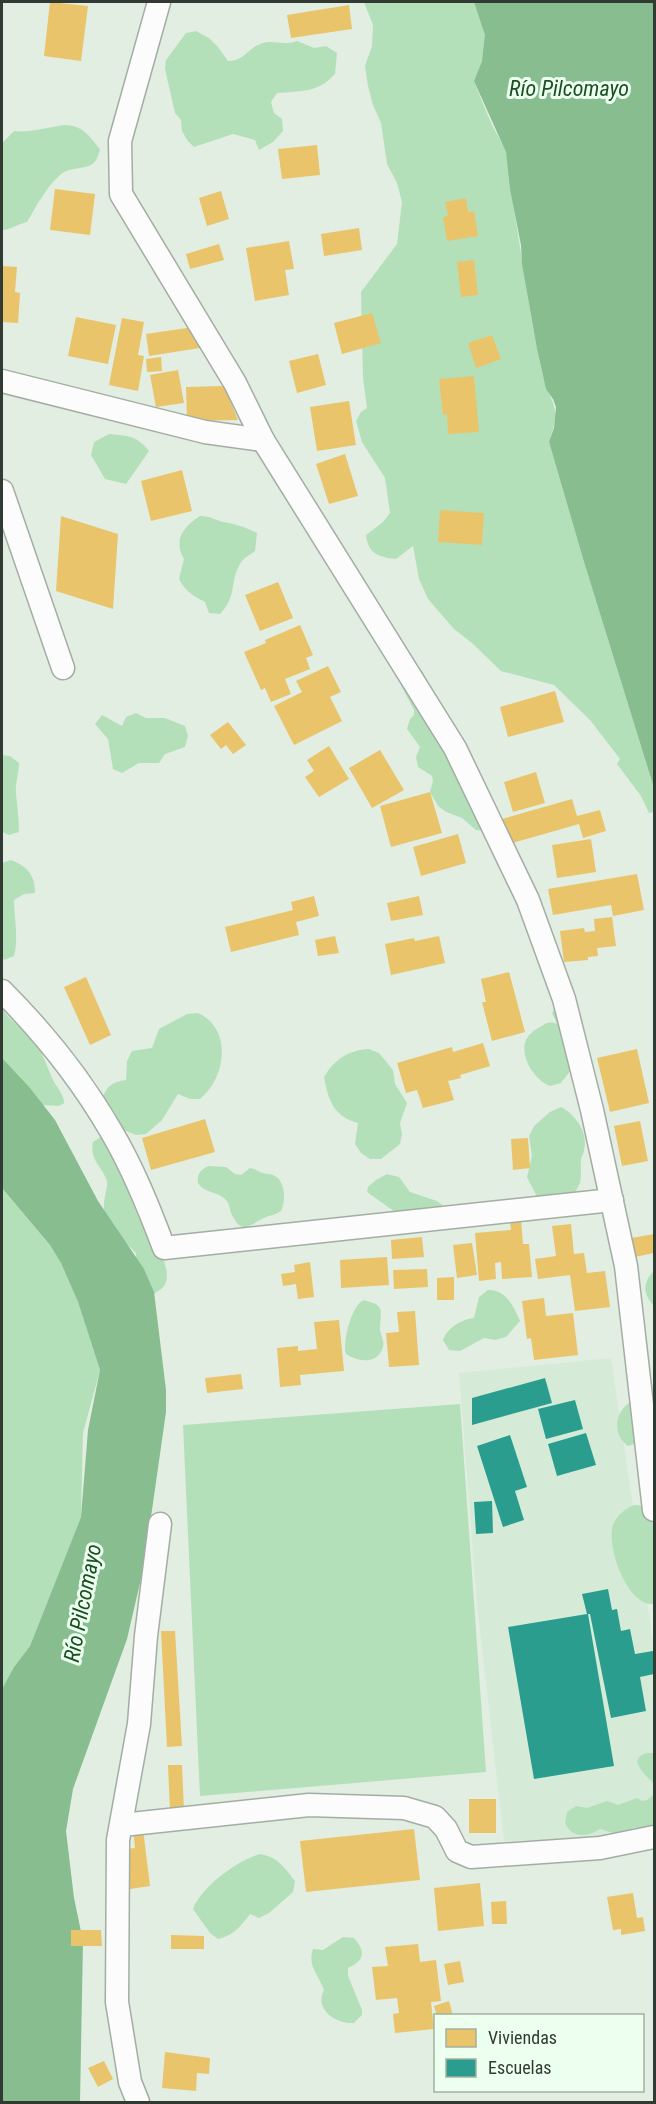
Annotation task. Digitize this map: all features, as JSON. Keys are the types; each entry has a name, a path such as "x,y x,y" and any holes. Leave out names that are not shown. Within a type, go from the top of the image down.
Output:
{"street":[{"path":"159,2 120,141 121,194 235,383 263,440 455,748 519,881 564,999 612,1200 626,1266 654,1510"},
{"path":"2,381 205,432 263,440"},
{"path":"2,491 63,668"},
{"path":"2,991 75,1076 111,1131 143,1194 165,1248 612,1200"},
{"path":"138,2103 130,2082 117,2002 118,1840 139,1724 146,1636 160,1524"},
{"path":"122,1825 309,1805 404,1808 435,1817 446,1829 457,1851 471,1857 600,1848 654,1837"}],"shaded area":[{"path":"364,2 474,2 485,34 485,46 474,81 507,157 533,328 545,383 554,405 555,419 549,442 654,788 654,812 649,813 641,796 617,764 620,759 590,720 554,685 501,671 454,629 428,599 419,579 413,546 396,559 375,553 367,541 366,535 383,522 390,513 385,478 362,442 356,421 361,412 367,408 363,378 361,292 397,244 402,202 397,183 387,164 381,123 368,86 365,66 372,46 373,25"},
{"path":"196,31 209,38 228,61 239,58 257,45 267,42 297,41 314,48 326,46 337,53 335,74 316,88 277,93 271,102 274,113 282,119 283,131 273,142 259,150 255,140 233,134 194,147 187,140 182,131 181,120 175,113 165,69 166,60 186,33"},
{"path":"65,125 77,127 89,136 100,149 98,157 89,166 72,169 60,175 27,222 2,230 2,143 14,131 33,131"},
{"path":"109,434 131,437 149,451 126,484 105,479 91,455 94,442"},
{"path":"200,516 237,525 257,533 255,551 240,564 229,601 220,614 209,613 205,602 190,593 179,579 184,559 179,546 182,534"},
{"path":"415,665 423,672 428,683 487,831 476,830 462,818 438,806 430,792 432,776 418,767 416,757 420,747 407,729 414,710 392,668"},
{"path":"136,713 146,718 165,718 185,726 188,736 185,747 165,754 159,763 139,763 122,773 113,769 108,739 95,724 102,715 122,726 126,717"},
{"path":"2,755 10,756 19,763 16,790 19,832 9,835 2,832"},
{"path":"11,860 22,865 32,876 35,893 24,894 14,900 16,936 14,956 4,960 2,956 2,863"},
{"path":"557,1004 571,1070 561,1083 550,1086 539,1079 530,1067 524,1046 527,1038 536,1029 548,1023 557,1024 552,1013"},
{"path":"2,1008 8,1017 36,1044 64,1103 59,1106 42,1105 2,1061"},
{"path":"198,1013 209,1020 217,1030 221,1042 220,1067 209,1090 200,1099 190,1099 178,1094 162,1120 146,1134 136,1135 116,1127 102,1099 111,1085 126,1080 127,1061 132,1051 152,1048 159,1029 187,1014"},
{"path":"369,1049 379,1053 393,1070 395,1084 407,1103 400,1123 402,1134 400,1144 381,1159 370,1159 361,1153 355,1144 358,1123 343,1117 338,1112 330,1100 324,1077 342,1057 355,1051"},
{"path":"561,1107 576,1119 583,1131 585,1144 581,1159 580,1181 575,1192 567,1198 540,1203 527,1177 532,1156 529,1136 534,1126 550,1112"},
{"path":"108,1132 138,1215 164,1260 167,1278 164,1286 153,1295 136,1258 136,1253 114,1231 104,1212 107,1181 94,1158 92,1148 93,1142"},
{"path":"209,1166 226,1167 235,1174 241,1175 250,1168 277,1178 284,1191 281,1211 248,1226 240,1226 232,1215 226,1200 204,1189 198,1183 200,1173"},
{"path":"387,1174 399,1177 410,1192 437,1201 442,1205 443,1211 395,1212 367,1192 368,1187"},
{"path":"2,1188 50,1245 61,1263 78,1302 100,1370 83,1433 81,1517 30,1646 14,1667 2,1689"},
{"path":"654,1271 654,1306 645,1288 647,1280"},
{"path":"488,1290 500,1292 512,1305 520,1321 506,1337 495,1340 484,1338 460,1351 449,1350 443,1340 445,1336 455,1325 474,1318 479,1297"},
{"path":"364,1300 380,1308 380,1330 383,1342 383,1347 377,1357 367,1360 351,1357 346,1354 345,1348 352,1316"},
{"path":"611,1358 654,1649 654,1828 608,1838 504,1841 477,1605 459,1373"},
{"path":"631,1402 638,1443 628,1446 619,1436 617,1423 621,1411"},
{"path":"460,1404 486,1772 200,1796 183,1425"},
{"path":"634,1505 646,1506 654,1511 654,1604 645,1602 628,1587 613,1550 613,1525 620,1514"},
{"path":"654,1753 654,1784 638,1765 637,1761 640,1756"},
{"path":"654,1794 654,1824 644,1830 634,1827 625,1833 618,1834 600,1829 581,1835 572,1832 565,1823 567,1812 576,1806 587,1808 607,1801 618,1805 637,1798 642,1801 647,1800"},
{"path":"260,1854 276,1860 284,1867 295,1881 293,1892 269,1913 259,1918 250,1914 232,1933 218,1939 210,1933 193,1909 204,1892 221,1876 241,1862"},
{"path":"343,1937 354,1938 362,1952 361,1959 348,1968 348,1976 362,2010 362,2015 354,2023 340,2021 324,2009 322,1997 324,1990 311,1960 313,1949 323,1950"}],"water":[{"name":"Río Pilcomayo","path":"474,2 654,2 654,788 549,442 554,428 556,407 546,389 537,349 510,189 506,152 474,81 482,61 485,35"},
{"path":"2,1058 55,1120 98,1201 144,1269 154,1292 166,1390 166,1412 144,1566 127,1639 73,1789 66,1831 74,1898 83,1941 80,2102 2,2102 2,1689 14,1667 30,1646 81,1517 88,1430 100,1370 78,1302 61,1263 50,1245 2,1188"}],"building: Viviendas":[{"path":"50,2 88,6 81,61 44,56"},
{"path":"349,5 352,29 291,38 287,15"},
{"path":"317,145 320,175 282,179 278,149"},
{"path":"55,189 95,194 90,235 50,230"},
{"path":"221,191 229,219 207,226 199,198"},
{"path":"466,198 468,212 474,211 478,236 447,241 443,217 448,216 445,202"},
{"path":"359,228 362,250 324,256 321,234"},
{"path":"289,241 294,269 285,270 289,295 255,301 246,248"},
{"path":"219,244 224,260 190,269 186,254"},
{"path":"474,260 478,295 461,297 457,262"},
{"path":"2,266 17,267 15,292 20,293 18,323 2,322"},
{"path":"372,313 381,343 342,354 334,323"},
{"path":"76,317 116,325 108,364 68,356"},
{"path":"122,318 144,322 138,355 144,356 138,391 109,385"},
{"path":"194,327 206,347 149,356 146,334"},
{"path":"492,335 501,359 476,368 468,343"},
{"path":"318,354 326,385 297,393 289,361"},
{"path":"161,357 162,371 147,372 146,359"},
{"path":"178,370 184,403 156,407 150,375"},
{"path":"474,376 479,432 448,434 447,414 443,415 439,379"},
{"path":"224,386 238,420 187,421 186,387"},
{"path":"349,401 356,445 317,451 310,407"},
{"path":"345,454 358,496 329,504 316,464"},
{"path":"182,470 192,511 151,521 141,481"},
{"path":"440,510 484,513 482,545 438,542"},
{"path":"61,516 118,534 113,609 56,591"},
{"path":"278,582 293,618 260,631 245,595"},
{"path":"300,625 313,655 306,658 310,669 285,679 291,694 271,702 265,688 261,690 244,652"},
{"path":"328,666 341,692 330,697 342,721 294,745 274,706 302,692 296,681"},
{"path":"555,691 564,722 508,737 500,707"},
{"path":"228,722 246,745 233,754 226,745 221,749 210,735"},
{"path":"329,746 349,779 319,797 305,777 314,771 307,760"},
{"path":"380,750 404,790 372,808 349,768"},
{"path":"536,772 545,803 513,812 504,782"},
{"path":"430,792 442,833 391,847 380,806"},
{"path":"572,799 577,816 600,810 606,831 583,838 579,824 509,844 502,819"},
{"path":"458,834 466,863 421,876 413,847"},
{"path":"591,839 596,872 557,878 552,845"},
{"path":"637,874 644,910 613,916 611,905 553,915 548,889"},
{"path":"314,896 319,916 296,922 299,935 231,952 225,927 293,910 291,902"},
{"path":"419,896 423,915 391,921 387,903"},
{"path":"612,917 616,946 597,948 598,956 588,957 588,960 564,962 560,931 584,928 585,932 595,931 594,919"},
{"path":"335,936 339,953 318,956 315,940"},
{"path":"439,936 445,963 391,975 385,944"},
{"path":"509,972 525,1032 492,1041 482,1002 486,1002 481,979"},
{"path":"86,977 111,1035 90,1045 64,987"},
{"path":"483,1043 490,1066 448,1081 454,1100 423,1108 417,1090 406,1093 397,1063 452,1047 453,1052"},
{"path":"637,1049 649,1103 610,1112 597,1058"},
{"path":"205,1119 215,1152 151,1170 142,1138"},
{"path":"640,1121 648,1161 622,1166 614,1126"},
{"path":"528,1138 530,1168 513,1170 511,1139"},
{"path":"521,1220 523,1244 529,1244 532,1277 502,1279 501,1262 495,1263 496,1279 479,1281 475,1233 511,1230 510,1221"},
{"path":"571,1224 574,1254 584,1253 587,1273 605,1271 610,1307 575,1311 570,1275 538,1279 535,1259 556,1256 552,1226"},
{"path":"654,1234 654,1253 630,1258 626,1239"},
{"path":"422,1237 424,1257 392,1259 391,1240"},
{"path":"472,1243 477,1275 457,1278 453,1245"},
{"path":"387,1257 389,1285 341,1288 340,1260"},
{"path":"310,1262 314,1297 298,1299 296,1284 283,1286 281,1274 295,1272 294,1265"},
{"path":"427,1269 428,1287 394,1289 393,1270"},
{"path":"454,1277 454,1300 437,1300 437,1278"},
{"path":"544,1298 546,1316 573,1313 578,1355 534,1360 531,1338 527,1339 522,1301"},
{"path":"415,1311 419,1365 389,1367 386,1333 399,1332 397,1312"},
{"path":"339,1320 344,1371 300,1375 301,1385 280,1387 277,1348 298,1346 298,1351 317,1349 314,1322"},
{"path":"241,1374 243,1389 207,1393 205,1378"},
{"path":"161,1631 175,1631 182,1746 167,1747"},
{"path":"168,1765 182,1765 184,1811 170,1811"},
{"path":"469,1799 496,1799 496,1833 469,1833"},
{"path":"133,1829 143,1829 150,1886 130,1889 125,1849 135,1848"},
{"path":"414,1829 420,1880 306,1892 300,1841"},
{"path":"480,1883 484,1926 438,1931 434,1888"},
{"path":"633,1893 637,1918 643,1917 645,1931 621,1935 621,1929 613,1930 607,1897"},
{"path":"506,1901 507,1924 492,1924 491,1902"},
{"path":"71,1930 101,1930 102,1946 71,1946"},
{"path":"171,1935 204,1936 204,1949 171,1949"},
{"path":"418,1944 420,1962 436,1960 441,2001 431,2002 434,2029 395,2033 393,2014 399,2013 397,1998 376,2000 372,1967 388,1966 385,1947"},
{"path":"460,1961 464,1982 448,1985 444,1964"},
{"path":"449,2001 452,2014 436,2014 434,2006"},
{"path":"165,2052 210,2058 209,2074 197,2073 196,2091 162,2088"},
{"path":"104,2061 113,2079 98,2087 88,2068"}],"building: Escuelas":[{"path":"545,1378 552,1403 472,1425 472,1398"},
{"path":"575,1400 583,1429 546,1439 538,1409"},
{"path":"586,1433 596,1465 557,1476 548,1444"},
{"path":"510,1435 527,1487 515,1491 524,1520 503,1527 477,1446"},
{"path":"492,1501 493,1533 476,1534 474,1502"},
{"path":"608,1589 612,1610 617,1609 621,1631 630,1629 635,1654 653,1651 654,1674 640,1677 646,1711 611,1718 590,1614 588,1614 614,1766 534,1779 508,1627 587,1614 582,1594"}]}
